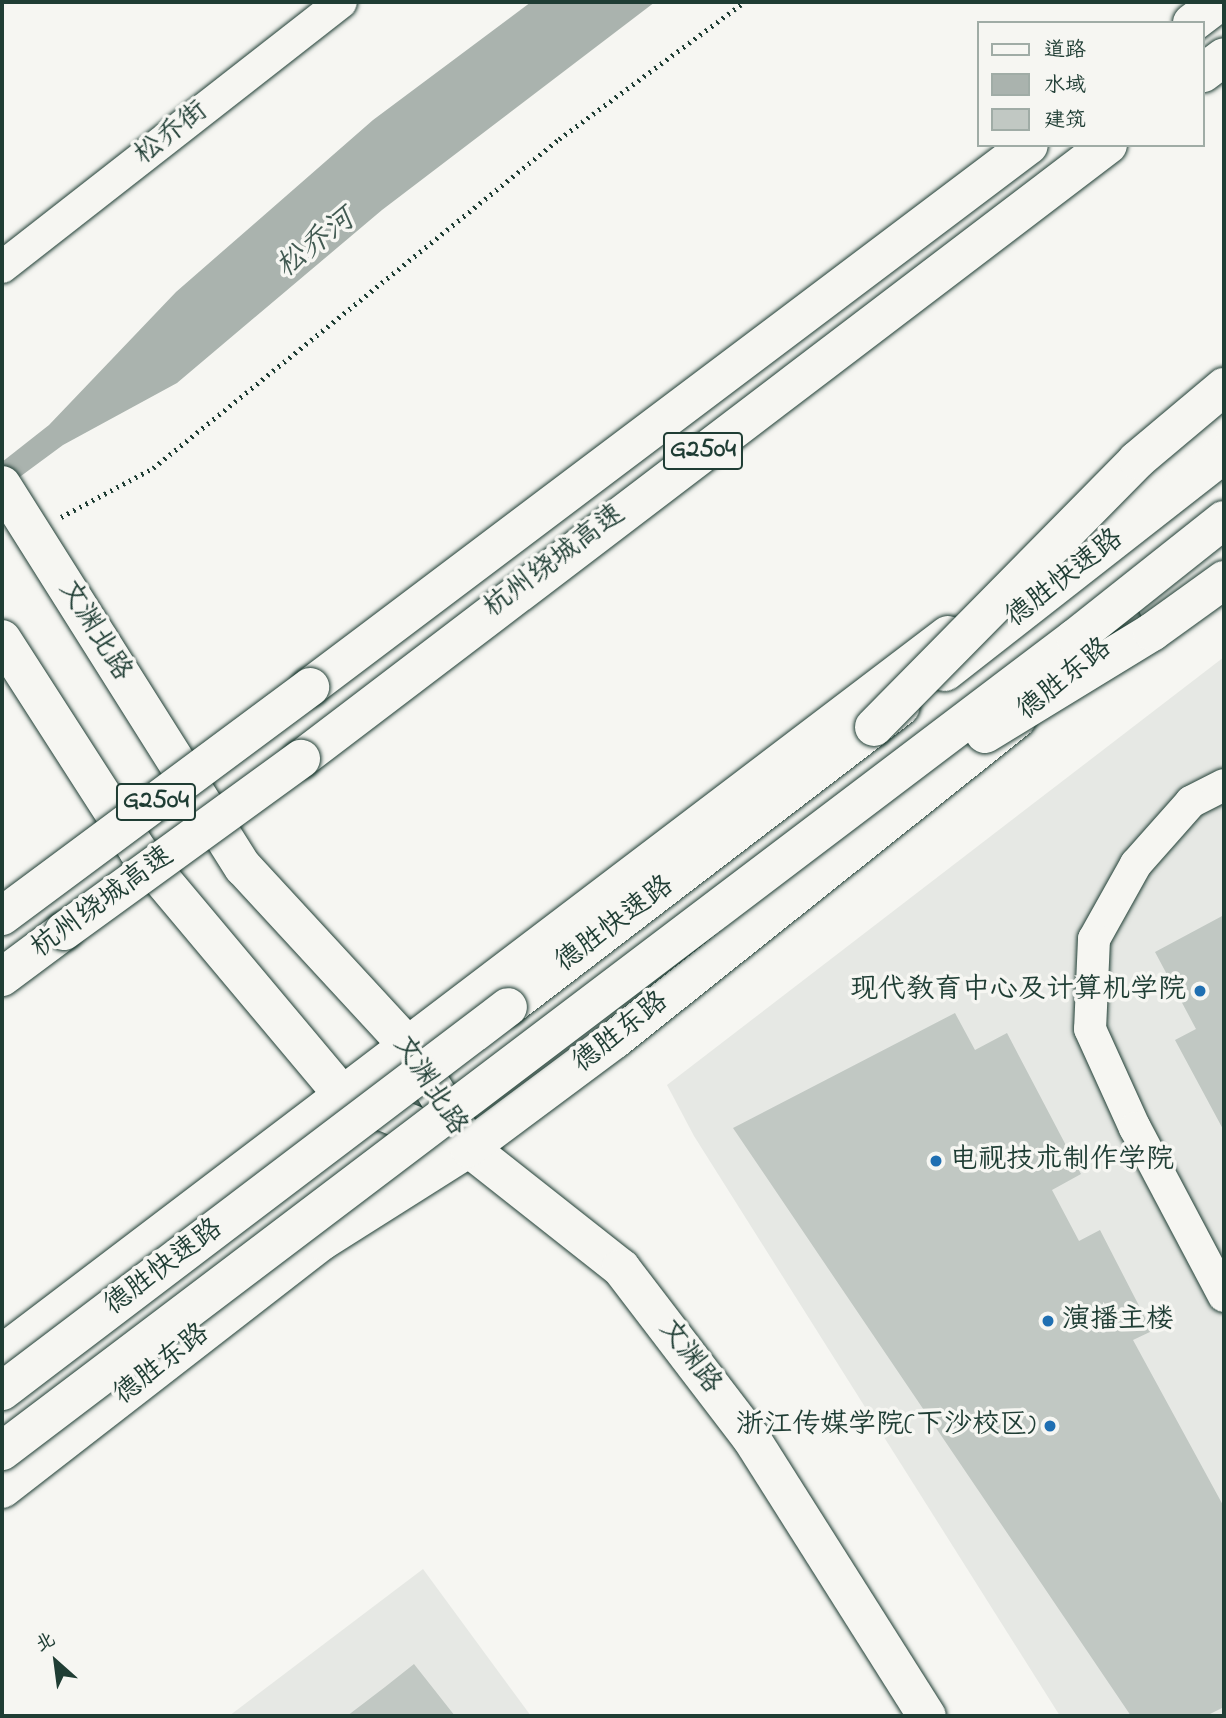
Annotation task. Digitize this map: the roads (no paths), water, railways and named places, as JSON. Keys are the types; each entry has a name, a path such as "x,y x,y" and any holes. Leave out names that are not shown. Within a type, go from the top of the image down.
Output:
{"main road":[{"path":"1195,21 1220,2"},
{"path":"1205,71 1224,57"},
{"name":"杭州绕城高速","path":"2,916 1026,147"},
{"name":"杭州绕城高速","path":"2,977 301,759 1105,147"},
{"path":"874,727 1137,460 1224,387"},
{"path":"2,1354 1024,578 1224,418"},
{"name":"德胜快速路","path":"2,1391 874,727 1224,454"},
{"name":"文渊北路","path":"2,485 243,867 407,1045 469,1148"},
{"name":"德胜快速路","path":"2,1451 792,852 1224,520"},
{"name":"德胜东路","path":"2,1489 322,1241 469,1148 614,1040 1224,554"},
{"path":"792,852 1152,632 1224,580"},
{"name":"文渊北路","path":"2,639 138,851 343,1095 469,1148"},
{"name":"文渊路","path":"469,1148 621,1268 751,1438 927,1716"}],"street":[{"name":"松乔街","path":"2,267 341,2"},
{"path":"1224,785 1191,802 1136,864 1094,939 1090,1029 1135,1128 1224,1296"}],"water":[{"name":"松乔河","path":"531,2 655,2 382,210 177,383 63,445 2,490 2,462 49,425 176,292 373,120"}],"place":[{"name":"现代教育中心及计算机学院","path":"1200,991"},
{"name":"电视技术制作学院","path":"936,1161"},
{"name":"演播主楼","path":"1048,1321"},
{"name":"浙江传媒学院(下沙校区)","path":"1050,1426"}]}
